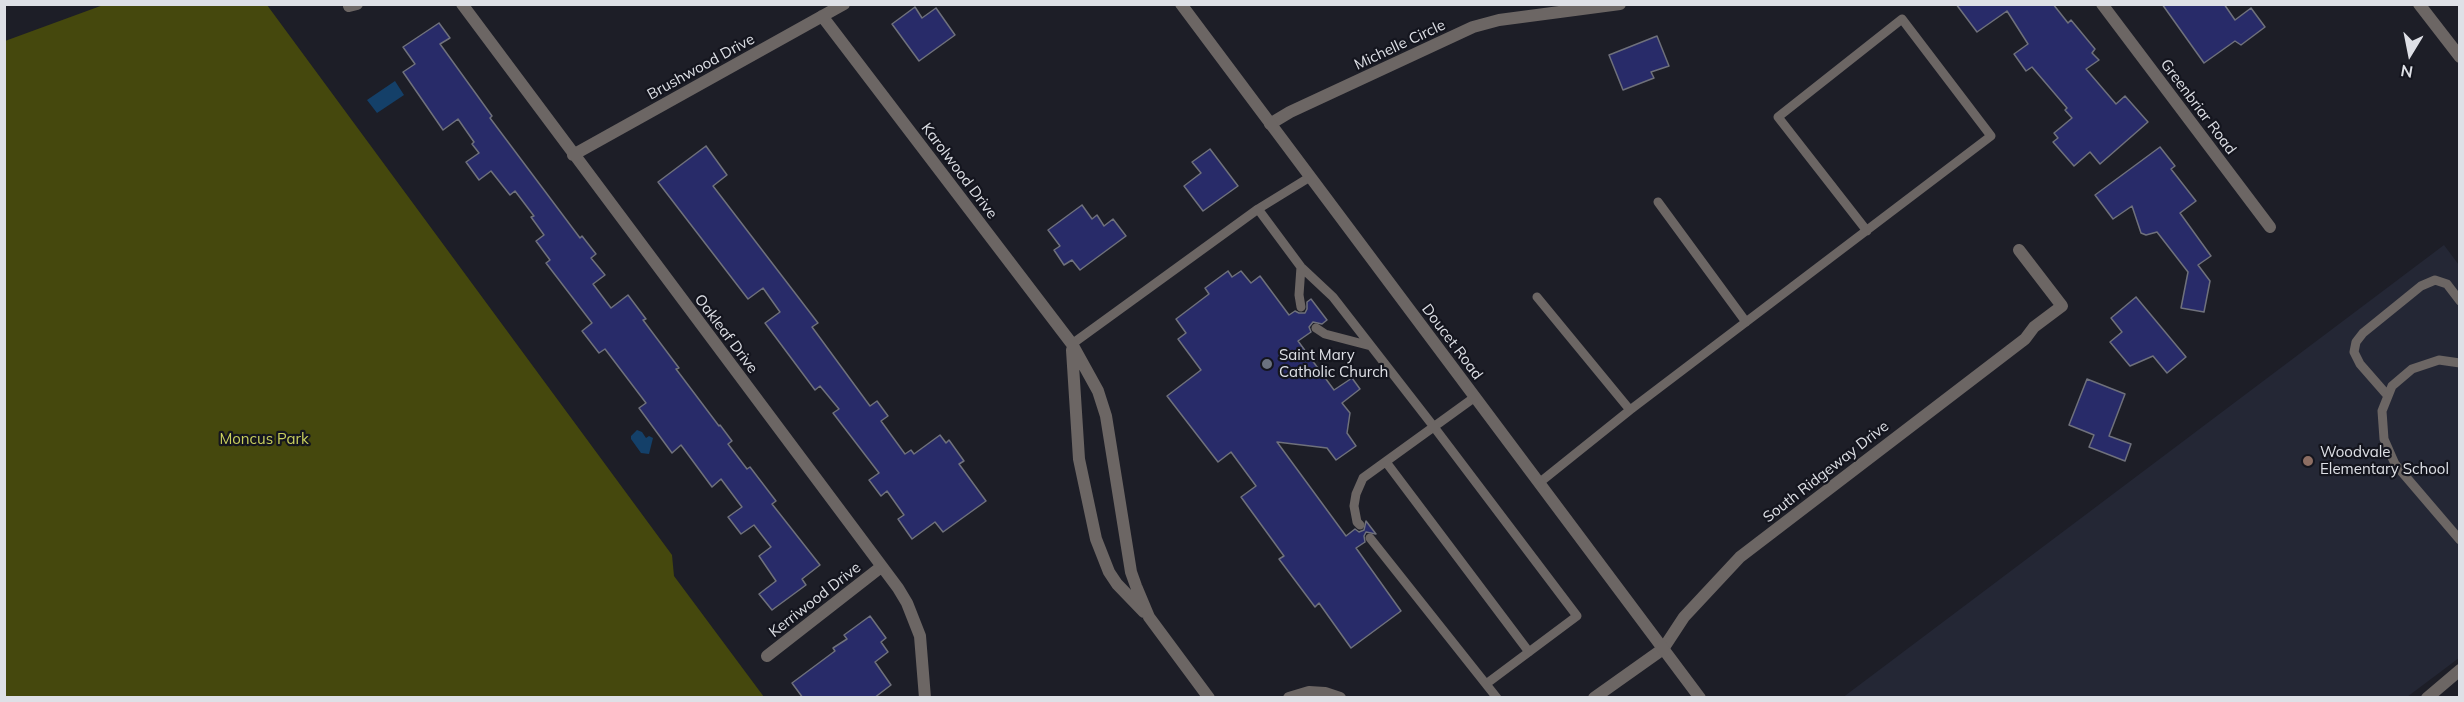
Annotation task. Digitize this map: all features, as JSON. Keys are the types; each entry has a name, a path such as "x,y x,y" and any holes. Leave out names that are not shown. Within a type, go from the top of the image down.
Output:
{"street":[{"name":"Oakleaf Drive","path":"462,4 907,603 914,620 923,657 925,698"},
{"name":"Brushwood Drive","path":"573,155 844,4"},
{"name":"Doucet Road","path":"1181,4 1700,698"},
{"name":"Michelle Circle","path":"1270,124 1290,112 1473,27 1499,20 1620,4"},
{"name":"Greenbriar Road","path":"2102,4 2270,227"},
{"path":"2420,4 2460,57"},
{"name":"Karolwood Drive","path":"822,16 1072,344 1098,391 1107,416 1131,572 1149,617"},
{"name":"South Ridgeway Drive","path":"1663,649 1684,617 1740,557 2025,339 2034,327 2062,306 2019,250"},
{"name":"Karolwood Drive","path":"1072,344 1079,459 1096,539 1109,572 1117,584 1149,617 1209,698"},
{"name":"Kerriwood Drive","path":"767,656 881,567"},
{"path":"1594,698 1663,649"},
{"path":"2427,698 2460,670"},
{"path":"1289,698 1309,692 1325,693 1340,698"}],"lane":[{"path":"1539,483 1630,410 1867,231 1991,136 1902,20 1778,117 1867,231"},
{"path":"1072,344 1258,208 1310,177"},
{"path":"1658,202 1746,322"},
{"path":"1258,208 1301,267 1333,297 1577,616 1486,684"},
{"path":"1301,267 1299,295 1301,307"},
{"path":"2388,396 2360,364 2354,352 2356,342 2362,333 2421,286 2435,280 2446,284 2460,301"},
{"path":"1537,297 1630,410"},
{"path":"1316,328 1324,334 1371,346"},
{"path":"2460,363 2439,360 2412,369 2392,386 2382,411 2384,439 2395,464 2460,540"},
{"path":"1360,525 1357,522 1354,506 1358,486 1363,478 1475,397"},
{"path":"1386,462 1528,652"},
{"path":"1370,538 1497,698"}],"shaded area":[{"name":"Woodvale Elementary School","path":"2444,245 2459,265 2459,658 2407,697 1842,698"}],"green space":[{"name":"Moncus Park","path":"106,4 267,5 672,555 674,576 764,697 5,697 5,41"}],"water":[{"path":"395,81 404,95 377,113 367,100"},
{"path":"637,430 642,432 646,438 649,436 653,438 649,454 641,453 631,439"}],"building":[{"path":"1956,4 2053,4 2068,23 2071,20 2095,49 2092,53 2099,60 2086,69 2116,104 2125,96 2148,122 2100,164 2090,152 2074,166 2053,142 2058,138 2054,133 2072,118 2065,110 2067,108 2032,67 2026,71 2014,54 2028,44 2007,11 1977,32"},
{"path":"2162,4 2224,4 2235,20 2251,8 2265,27 2241,45 2235,41 2204,63"},
{"path":"915,7 922,18 936,8 955,35 919,61 892,24"},
{"path":"439,23 450,38 440,44 492,116 490,118 580,238 582,236 596,254 591,258 605,275 593,284 611,308 628,295 646,319 643,320 679,368 676,369 732,441 728,444 747,469 750,467 776,501 772,504 820,565 802,579 806,585 772,610 759,594 776,581 759,556 771,547 754,525 741,534 728,517 742,507 721,479 712,487 681,445 672,453 639,408 646,403 605,349 599,353 582,331 592,323 546,263 550,260 536,241 544,235 531,217 534,216 515,191 510,195 491,171 479,180 466,162 479,153 458,119 443,130 403,72 415,64 403,47"},
{"path":"1657,36 1669,66 1651,72 1654,78 1623,90 1609,55"},
{"path":"706,146 727,175 713,186 818,323 812,327 870,406 877,401 888,416 881,421 905,454 911,450 914,454 940,435 946,443 949,440 964,461 959,464 986,501 943,532 935,522 912,539 898,519 904,515 887,491 881,496 869,480 879,473 833,413 839,409 820,386 815,390 765,323 780,312 763,288 748,299 658,182"},
{"path":"2160,147 2175,166 2171,169 2196,201 2180,213 2211,256 2198,265 2210,281 2204,312 2181,308 2188,272 2157,232 2146,235 2141,233 2132,206 2113,219 2095,195"},
{"path":"1210,149 1238,186 1203,211 1184,186 1201,173 1192,162"},
{"path":"1082,205 1092,219 1097,215 1104,226 1113,219 1126,236 1080,270 1072,260 1064,265 1054,250 1060,246 1048,230"},
{"path":"1228,271 1232,277 1241,271 1251,283 1260,276 1289,315 1295,311 1305,313 1307,302 1311,299 1327,320 1322,324 1313,322 1309,327 1311,332 1298,341 1334,390 1352,378 1360,389 1342,403 1350,413 1347,433 1356,446 1336,460 1327,448 1277,442 1346,536 1355,529 1359,532 1364,530 1366,521 1376,534 1366,532 1365,542 1356,548 1401,611 1351,648 1319,603 1315,607 1279,559 1284,556 1241,497 1256,486 1231,452 1218,462 1167,396 1201,370 1178,339 1186,333 1176,319 1209,294 1205,288"},
{"path":"2136,297 2186,357 2167,373 2153,356 2130,366 2110,342 2122,332 2111,318"},
{"path":"2087,379 2125,394 2109,436 2131,444 2125,461 2089,447 2094,435 2069,425"},
{"path":"870,616 886,638 881,642 888,652 875,662 891,685 874,698 803,698 792,683 835,651 833,648 847,639 844,635"}],"place":[{"name":"Saint Mary Catholic Church","path":"1267,364"},
{"name":"Woodvale Elementary School","path":"2308,461"}]}
